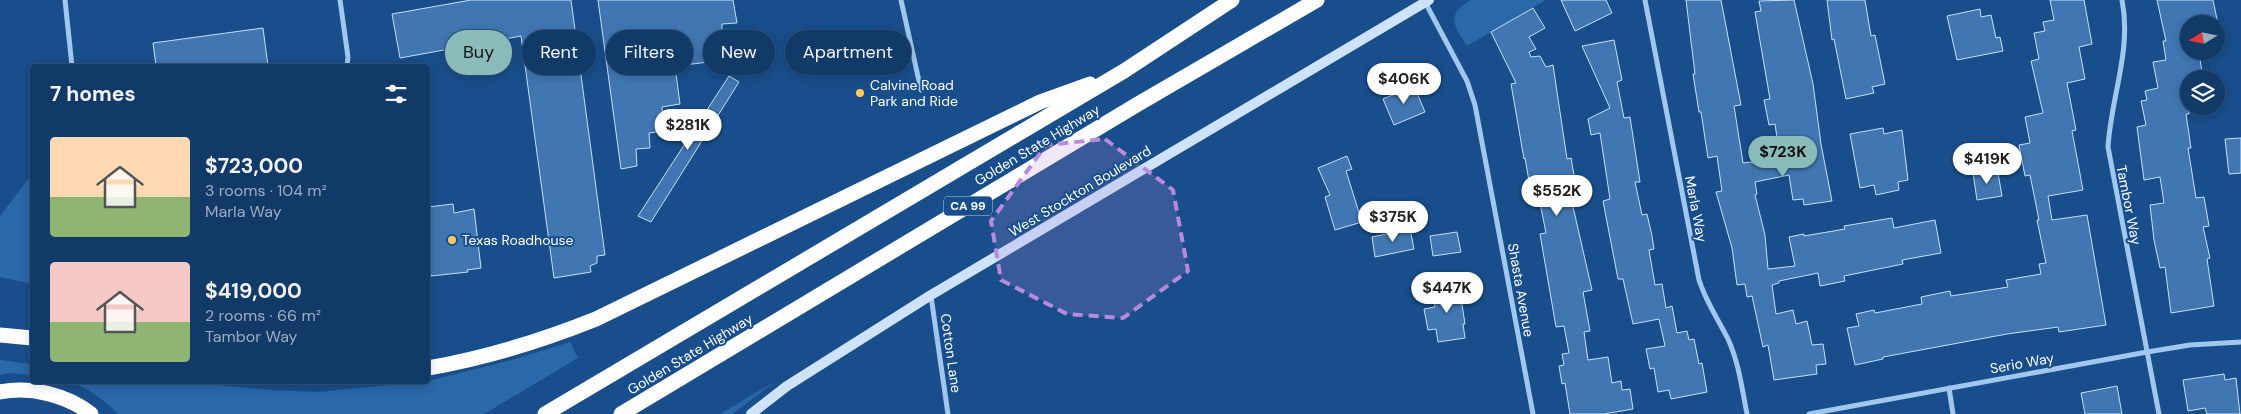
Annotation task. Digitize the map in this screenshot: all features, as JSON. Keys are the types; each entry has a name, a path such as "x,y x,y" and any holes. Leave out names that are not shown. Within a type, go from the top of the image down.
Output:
{"highway":[{"name":"Golden State Highway","path":"545,414 1124,71 1232,0"},
{"name":"Golden State Highway","path":"621,414 1138,104 1317,0"},
{"path":"430,368 505,351 596,319 1040,102 1124,71"},
{"path":"0,335 30,338"},
{"path":"635,414 678,380"},
{"path":"0,392 36,391 61,398 91,414"}],"street":[{"path":"65,0 72,64"},
{"path":"340,0 348,57 347,64"},
{"path":"901,0 921,90"},
{"name":"Marla Way","path":"1645,0 1699,280 1706,300 1727,338 1737,364 1747,414"},
{"name":"Tambor Way","path":"2122,0 2125,44 2110,116 2108,147 2159,414"},
{"name":"West Stockton Boulevard","path":"751,414 787,386 931,295 1427,1"},
{"name":"Shasta Avenue","path":"1427,1 1468,81 1475,105 1533,414"},
{"name":"Cotton Lane","path":"931,295 948,414"},
{"name":"Serio Way","path":"1809,414 2147,352 2190,345 2241,342"},
{"path":"1949,388 1953,414"}],"highlighted area":[{"path":"1105,139 1173,190 1188,271 1123,318 1067,314 1001,280 991,221 1046,145"}],"shaded area":[{"path":"1471,0 1546,0 1467,46 1458,32 1454,21 1458,11"},
{"path":"30,177 30,284 0,277 0,216"},
{"path":"570,342 578,358 484,414 118,414 94,394 74,384 207,384 319,392 398,384 430,384 430,380 512,360"},
{"path":"0,360 30,364 30,375 8,373 0,375"},
{"path":"776,381 732,414 720,414"}],"building":[{"path":"471,0 571,0 575,30 522,30 522,43 521,36 512,38 512,30 445,30 445,50 400,58 392,14"},
{"path":"598,0 733,0 737,23 722,24 722,30 703,30 703,63 693,64 693,30 606,30 606,59"},
{"path":"1561,0 1606,0 1612,13 1575,31"},
{"path":"1686,0 1721,0 1741,105 1734,106 1743,163 1752,163 1780,158 1775,124 1769,125 1764,100 1770,99 1755,12 1761,11 1759,1 1794,0 1813,84 1821,144 1832,201 1804,205 1803,199 1793,200 1789,175 1755,182 1757,194 1755,195 1765,235 1768,269 1795,266 1789,237 1845,229 1844,226 1892,218 1894,228 1935,220 1941,253 1902,260 1903,264 1844,276 1845,281 1820,286 1818,273 1779,281 1779,283 1772,285 1776,314 1793,310 1796,324 1807,321 1812,345 1823,344 1826,364 1816,365 1817,374 1774,380 1768,345 1763,347 1752,296 1747,297 1745,284 1737,285 1732,248 1716,192 1722,191 1717,156 1708,158 1701,112 1699,112 1693,74 1695,74"},
{"path":"1827,0 1865,0 1871,36 1875,35 1885,84 1872,87 1874,93 1846,99 1834,39 1832,40"},
{"path":"2050,0 2084,0 2092,44 2079,47 2085,79 2067,83 2076,130 2072,131 2083,190 2048,196 2052,220 2087,215 2106,325 2059,332 2058,327 2007,334 1883,357 1883,359 1855,365 1847,328 1859,326 1856,314 1874,310 1875,313 1922,304 1921,297 1950,291 1951,296 2008,287 2006,280 2041,274 2039,264 2046,263 2037,220 2039,220 2030,175 2025,176 2019,145 2030,143 2025,117 2043,113 2031,61 2039,59 2034,33 2045,31 2043,22 2054,20"},
{"path":"2157,0 2213,0 2216,15 2180,15 2180,60 2200,60 2202,70 2180,70 2180,115 2186,115 2191,148 2188,148 2196,198 2204,197 2209,226 2203,227 2210,258 2207,259 2214,306 2171,313 2165,267 2160,268 2154,240 2150,205 2164,203 2160,177 2144,180 2137,127 2146,125 2141,101 2147,100 2145,91 2158,88 2153,62 2166,60 2163,41 2166,41"},
{"path":"1533,8 1545,28 1529,37 1536,49 1529,52 1531,57 1540,56 1546,67 1553,65 1567,159 1571,158 1578,197 1571,198 1592,290 1583,292 1590,331 1584,332 1588,360 1608,357 1612,383 1621,381 1622,390 1630,389 1633,409 1604,414 1570,414 1565,383 1562,384 1559,366 1564,365 1562,354 1569,353 1564,326 1556,327 1540,234 1546,233 1540,203 1533,204 1524,159 1511,84 1516,83 1491,32"},
{"path":"1980,9 1981,17 1991,15 1996,38 2000,37 2003,51 1957,60 1947,16"},
{"path":"263,28 268,64 156,64 153,43"},
{"path":"1614,40 1622,80 1617,82 1624,118 1630,117 1640,182 1635,182 1642,215 1647,214 1652,236 1654,249 1649,250 1655,285 1662,284 1666,308 1672,306 1677,333 1687,331 1689,340 1694,339 1699,364 1702,363 1707,392 1671,399 1669,390 1658,392 1654,368 1650,369 1646,349 1665,346 1659,319 1633,324 1623,279 1618,279 1603,201 1610,199 1600,133 1591,135 1588,119 1610,108 1582,46"},
{"path":"526,75 581,75 605,255 597,256 597,263 590,266 591,272 554,278"},
{"path":"608,75 676,75 680,104 662,107 664,131 649,133 650,148 636,149 637,166 621,169"},
{"path":"729,76 739,82 651,222 638,216"},
{"path":"1414,86 1425,112 1394,125 1383,99"},
{"path":"1883,128 1884,134 1902,130 1908,180 1898,182 1899,190 1876,195 1874,185 1860,188 1850,134"},
{"path":"2241,138 2241,173 2229,174 2225,139"},
{"path":"1347,156 1352,169 1346,171 1362,222 1335,230 1325,197 1330,195 1318,168"},
{"path":"1988,171 1988,174 1998,173 2002,196 1977,200 1973,173"},
{"name":"Texas Roadhouse","path":"453,204 454,213 474,209 481,268 467,270 468,272 431,276 430,207"},
{"path":"1410,229 1414,249 1375,257 1372,237"},
{"path":"1457,232 1461,252 1433,256 1430,236"},
{"path":"1459,285 1465,324 1463,324 1465,338 1438,342 1436,329 1428,330 1424,309 1435,307 1433,289"},
{"path":"2224,374 2225,380 2236,378 2240,414 2207,414 2205,408 2188,411 2183,380"},
{"path":"2117,386 2122,414 2085,414 2081,393"}],"place":[{"name":"Calvine Road Park and Ride","path":"860,93"},
{"name":"Texas Roadhouse","path":"452,240"}]}
